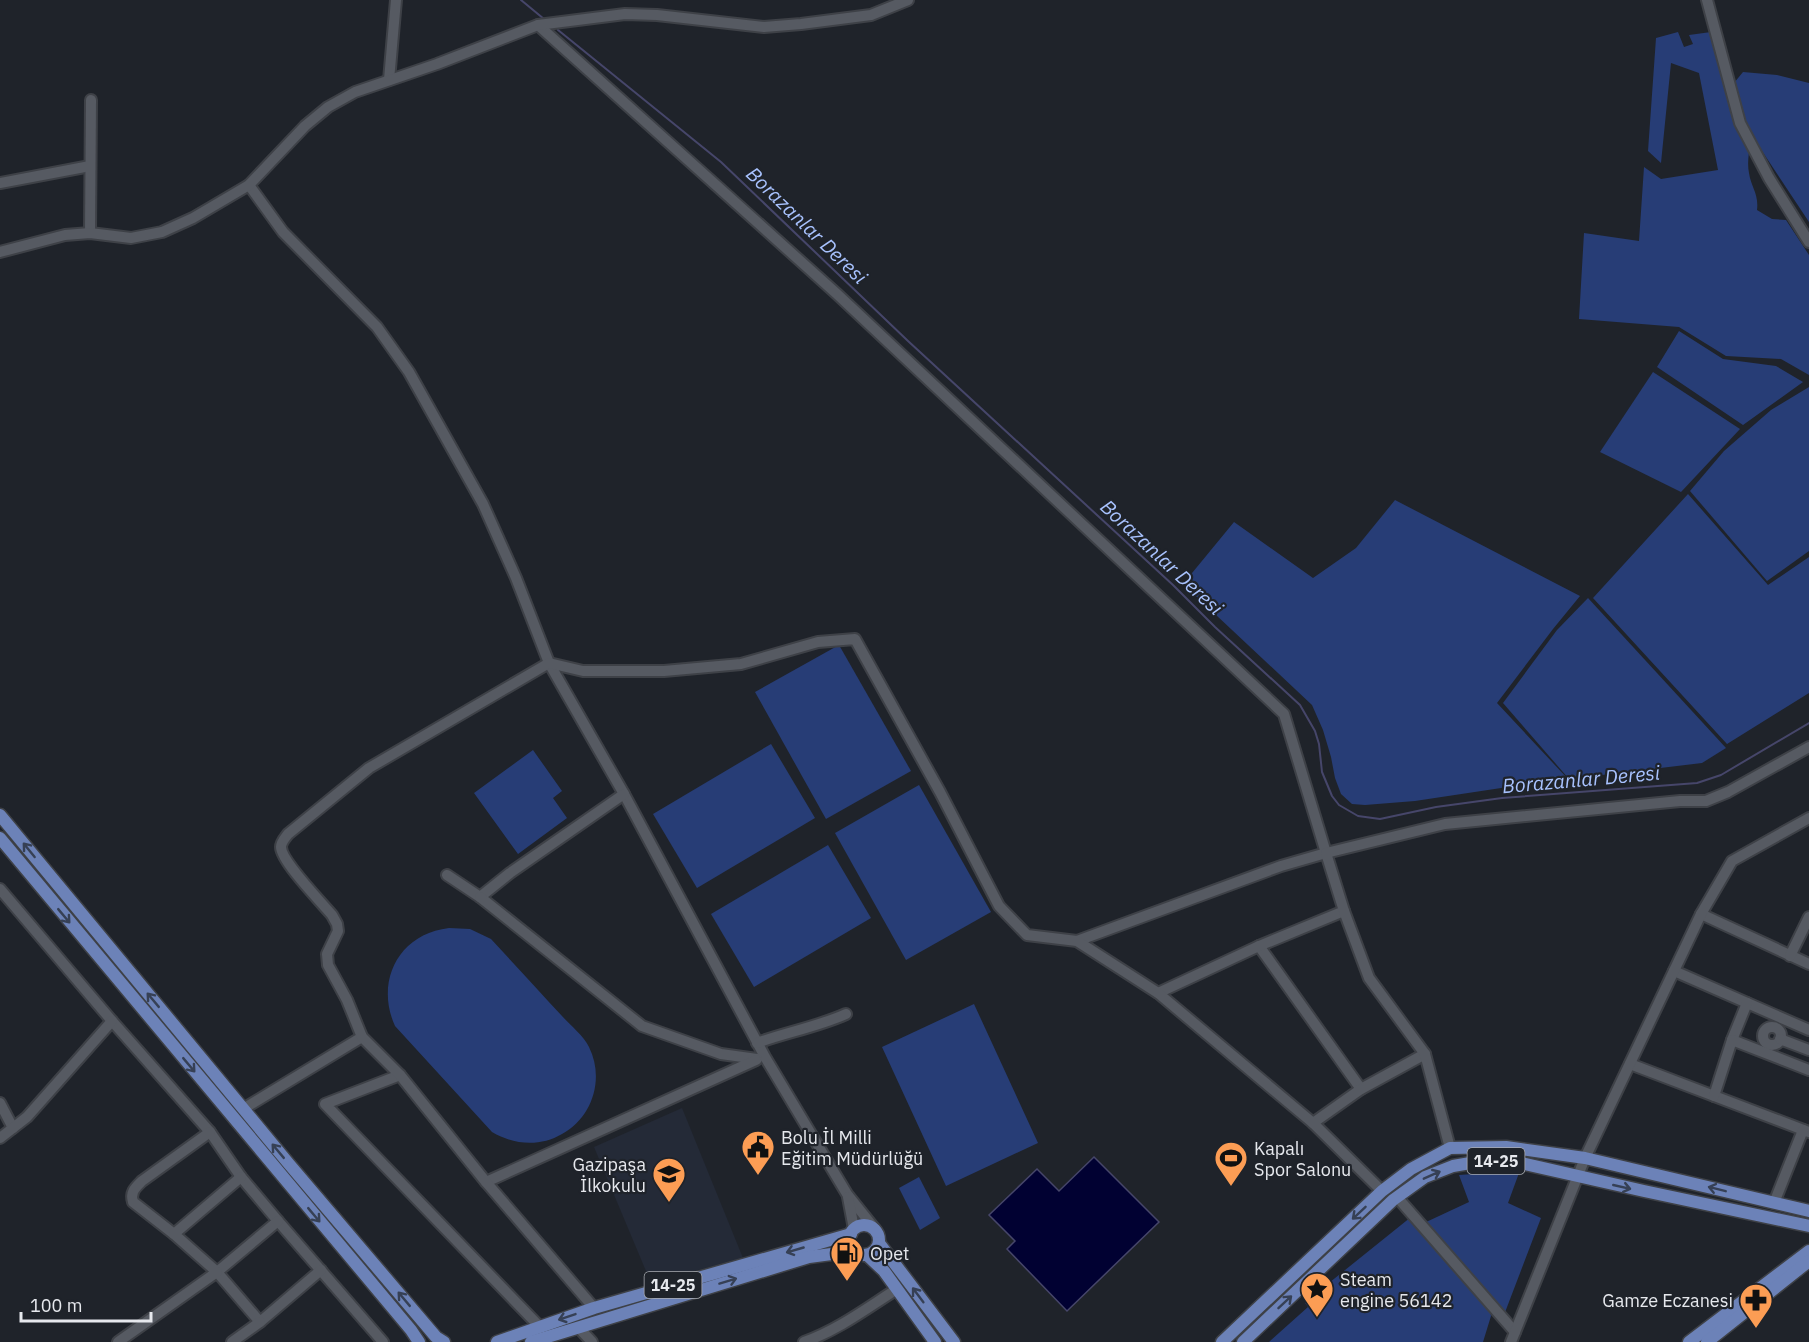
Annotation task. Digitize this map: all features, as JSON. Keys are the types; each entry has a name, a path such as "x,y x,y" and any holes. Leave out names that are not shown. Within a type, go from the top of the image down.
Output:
{"main road":[{"path":"0,814 243,1108 429,1328 444,1342"},
{"path":"0,838 419,1342"},
{"name":"14-25","path":"1222,1342 1382,1191 1411,1169 1450,1148 1506,1147 1585,1158 1774,1203"},
{"name":"14-25","path":"1243,1342 1397,1197 1425,1177 1453,1166 1482,1161 1512,1161 1809,1226"},
{"path":"1774,1203 1809,1211"},
{"name":"14-25","path":"497,1342 594,1308 853,1232 866,1225 875,1229"},
{"path":"875,1229 879,1243 954,1342"},
{"path":"853,1232 850,1244 854,1251"},
{"path":"867,1255 874,1252 879,1243"},
{"name":"14-25","path":"531,1342 809,1257 854,1251 867,1255 884,1271 935,1342"},
{"path":"1689,1342 1809,1251"},
{"path":"1707,1342 1809,1261"}],"street":[{"path":"389,80 396,0"},
{"path":"0,252 45,239 90,233 131,238 162,232 194,218 249,184 305,126 328,107 355,92 538,26 625,14 657,15 764,27 871,15 908,0"},
{"path":"1707,0 1740,123 1769,178 1809,242"},
{"path":"538,26 837,294 1284,714 1344,911 1370,978 1425,1054 1450,1148"},
{"path":"90,233 91,100"},
{"path":"0,183 90,166"},
{"path":"249,184 283,232 377,327 409,372 483,504 516,578 549,663 624,794 758,1043 761,1058 847,1194 875,1229"},
{"path":"594,1308 486,1182 400,1075 362,1037 347,1000 328,964 327,954 338,931 337,924 285,860 281,847 282,841 288,834 369,768 549,663 584,671 664,671 741,664 818,642 855,639 940,792 999,906 1027,935 1077,941 1158,993 1313,1123 1382,1191"},
{"path":"1077,941 1281,866 1445,824 1680,801 1706,801 1728,792 1809,747"},
{"path":"480,897 510,873 624,794"},
{"path":"1397,1197 1513,1337 1585,1158 1701,914 1732,861 1809,818"},
{"path":"447,875 480,897 642,1026 721,1054 761,1058"},
{"path":"0,889 112,1021 210,1131 241,1177 383,1342"},
{"path":"1158,993 1259,946 1344,911"},
{"path":"1701,914 1809,964"},
{"path":"1790,956 1809,917"},
{"path":"1259,946 1361,1089"},
{"path":"1674,971 1747,1003 1809,1050"},
{"path":"1714,1096 1747,1003"},
{"path":"758,1043 825,1024 846,1014"},
{"path":"0,1138 27,1117 112,1021"},
{"path":"1767,1049 1763,1032 1768,1027 1809,1030"},
{"path":"1767,1049 1774,1044 1780,1029"},
{"path":"243,1108 362,1037"},
{"path":"1732,1040 1767,1049 1809,1070"},
{"path":"1313,1123 1361,1089 1425,1054"},
{"path":"486,1182 761,1058"},
{"path":"1630,1064 1806,1131 1774,1203"},
{"path":"400,1075 325,1104 539,1326"},
{"path":"0,1103 13,1128"},
{"path":"210,1131 142,1181 131,1196 133,1202 217,1272 260,1322"},
{"path":"174,1234 241,1177"},
{"path":"847,1194 853,1232"},
{"path":"118,1342 217,1272 278,1221"},
{"path":"232,1342 260,1322 321,1270"},
{"path":"804,1342 822,1336 840,1326 897,1289"},
{"path":"578,1327 592,1342"}],"shaded area":[{"path":"1678,32 1684,47 1693,44 1689,35 1711,32 1727,95 1735,88 1734,83 1743,72 1777,75 1809,83 1809,222 1760,148 1750,144 1748,166 1757,199 1757,210 1772,219 1786,220 1809,255 1809,375 1781,359 1726,356 1679,327 1579,319 1584,233 1639,241 1644,167 1661,179 1718,170 1699,73 1671,63 1661,163 1648,151 1656,38"},
{"path":"1679,331 1723,359 1776,366 1803,382 1743,425 1657,367"},
{"path":"1653,372 1740,429 1681,492 1600,452"},
{"path":"1809,387 1809,551 1767,581 1690,491 1724,451 1771,410"},
{"path":"1688,494 1768,585 1809,557 1809,693 1727,744 1593,598"},
{"path":"1395,500 1580,596 1497,703 1567,778 1415,801 1352,804 1341,794 1323,730 1312,705 1183,584 1234,522 1313,578 1356,548"},
{"path":"1588,598 1726,748 1702,763 1569,779 1503,703 1557,630"},
{"path":"839,645 911,771 826,819 755,692"},
{"path":"771,744 815,818 697,888 653,814"},
{"path":"533,750 562,791 553,798 567,818 518,854 474,793"},
{"path":"919,785 991,912 906,960 835,833"},
{"path":"828,845 871,918 754,987 711,914"},
{"path":"449,928 470,929 491,939 587,1043 594,1059 596,1072 593,1096 581,1118 562,1134 545,1141 527,1143 509,1140 492,1132 395,1026 389,1009 388,993 395,963 404,950 416,940 431,932"},
{"path":"974,1004 1038,1143 946,1186 882,1047"},
{"name":"Gazipaşa İlkokulu","path":"682,1108 743,1258 651,1283 594,1147"},
{"path":"1094,1157 1159,1222 1067,1311 1007,1249 1015,1241 989,1215 1037,1169 1059,1191"},
{"path":"1519,1173 1508,1203 1541,1218 1504,1315 1424,1223 1469,1202 1459,1175"},
{"path":"919,1177 940,1218 920,1230 899,1188"},
{"path":"1411,1217 1490,1309 1491,1316 1483,1342 1269,1342 1308,1307 1305,1303 1309,1299"}],"waterway":[{"name":"Borazanlar Deresi","path":"521,0 544,19"},
{"name":"Borazanlar Deresi","path":"558,30 721,162 908,341 1300,705 1315,731 1322,772 1332,796 1339,805 1358,816 1380,819 1436,807 1502,798 1697,783 1721,775 1809,723"}],"place":[{"name":"Bolu İl Milli Eğitim Müdürlüğü","path":"758,1176"},
{"name":"Kapalı Spor Salonu","path":"1231,1187"},
{"name":"Gazipaşa İlkokulu","path":"669,1203"},
{"name":"Opet","path":"847,1282"},
{"name":"Steam engine 56142","path":"1317,1318"},
{"name":"Gamze Eczanesi","path":"1756,1329"}]}
